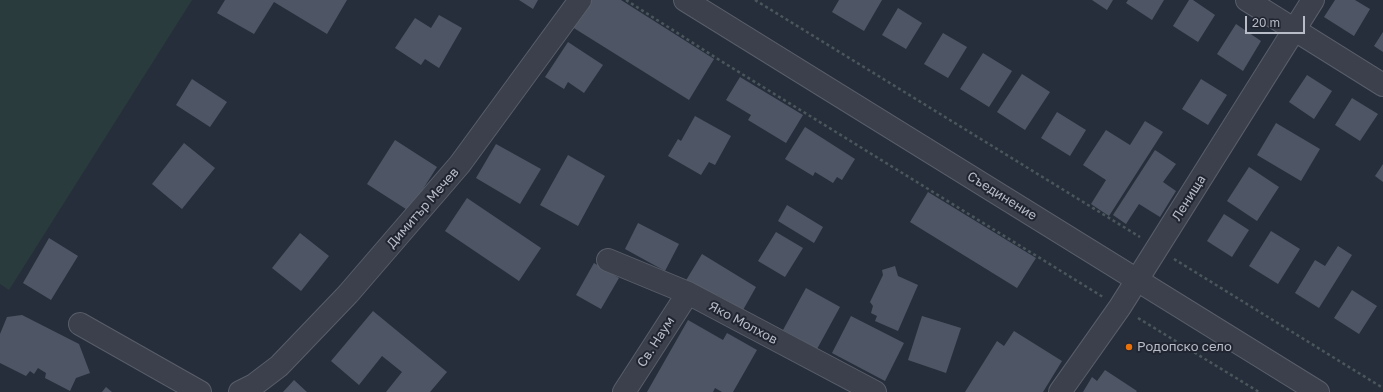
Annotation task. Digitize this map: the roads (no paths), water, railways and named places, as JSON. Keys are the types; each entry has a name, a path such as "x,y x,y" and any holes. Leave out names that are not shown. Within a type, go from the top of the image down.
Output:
{"street":[{"name":"Димитър Мечев","path":"240,392 254,385 279,366 369,270 460,164 580,0"},
{"name":"Съединение","path":"686,0 1318,392"},
{"path":"1247,0 1383,85"},
{"name":"Ленища","path":"1060,392 1120,307 1313,0"},
{"name":"Яко Молхов","path":"608,260 688,293 875,392"},
{"name":"Св. Наум","path":"624,392 688,293"},
{"path":"80,324 200,392"}],"place":[{"name":"Родопско село","path":"1129,347"}]}
